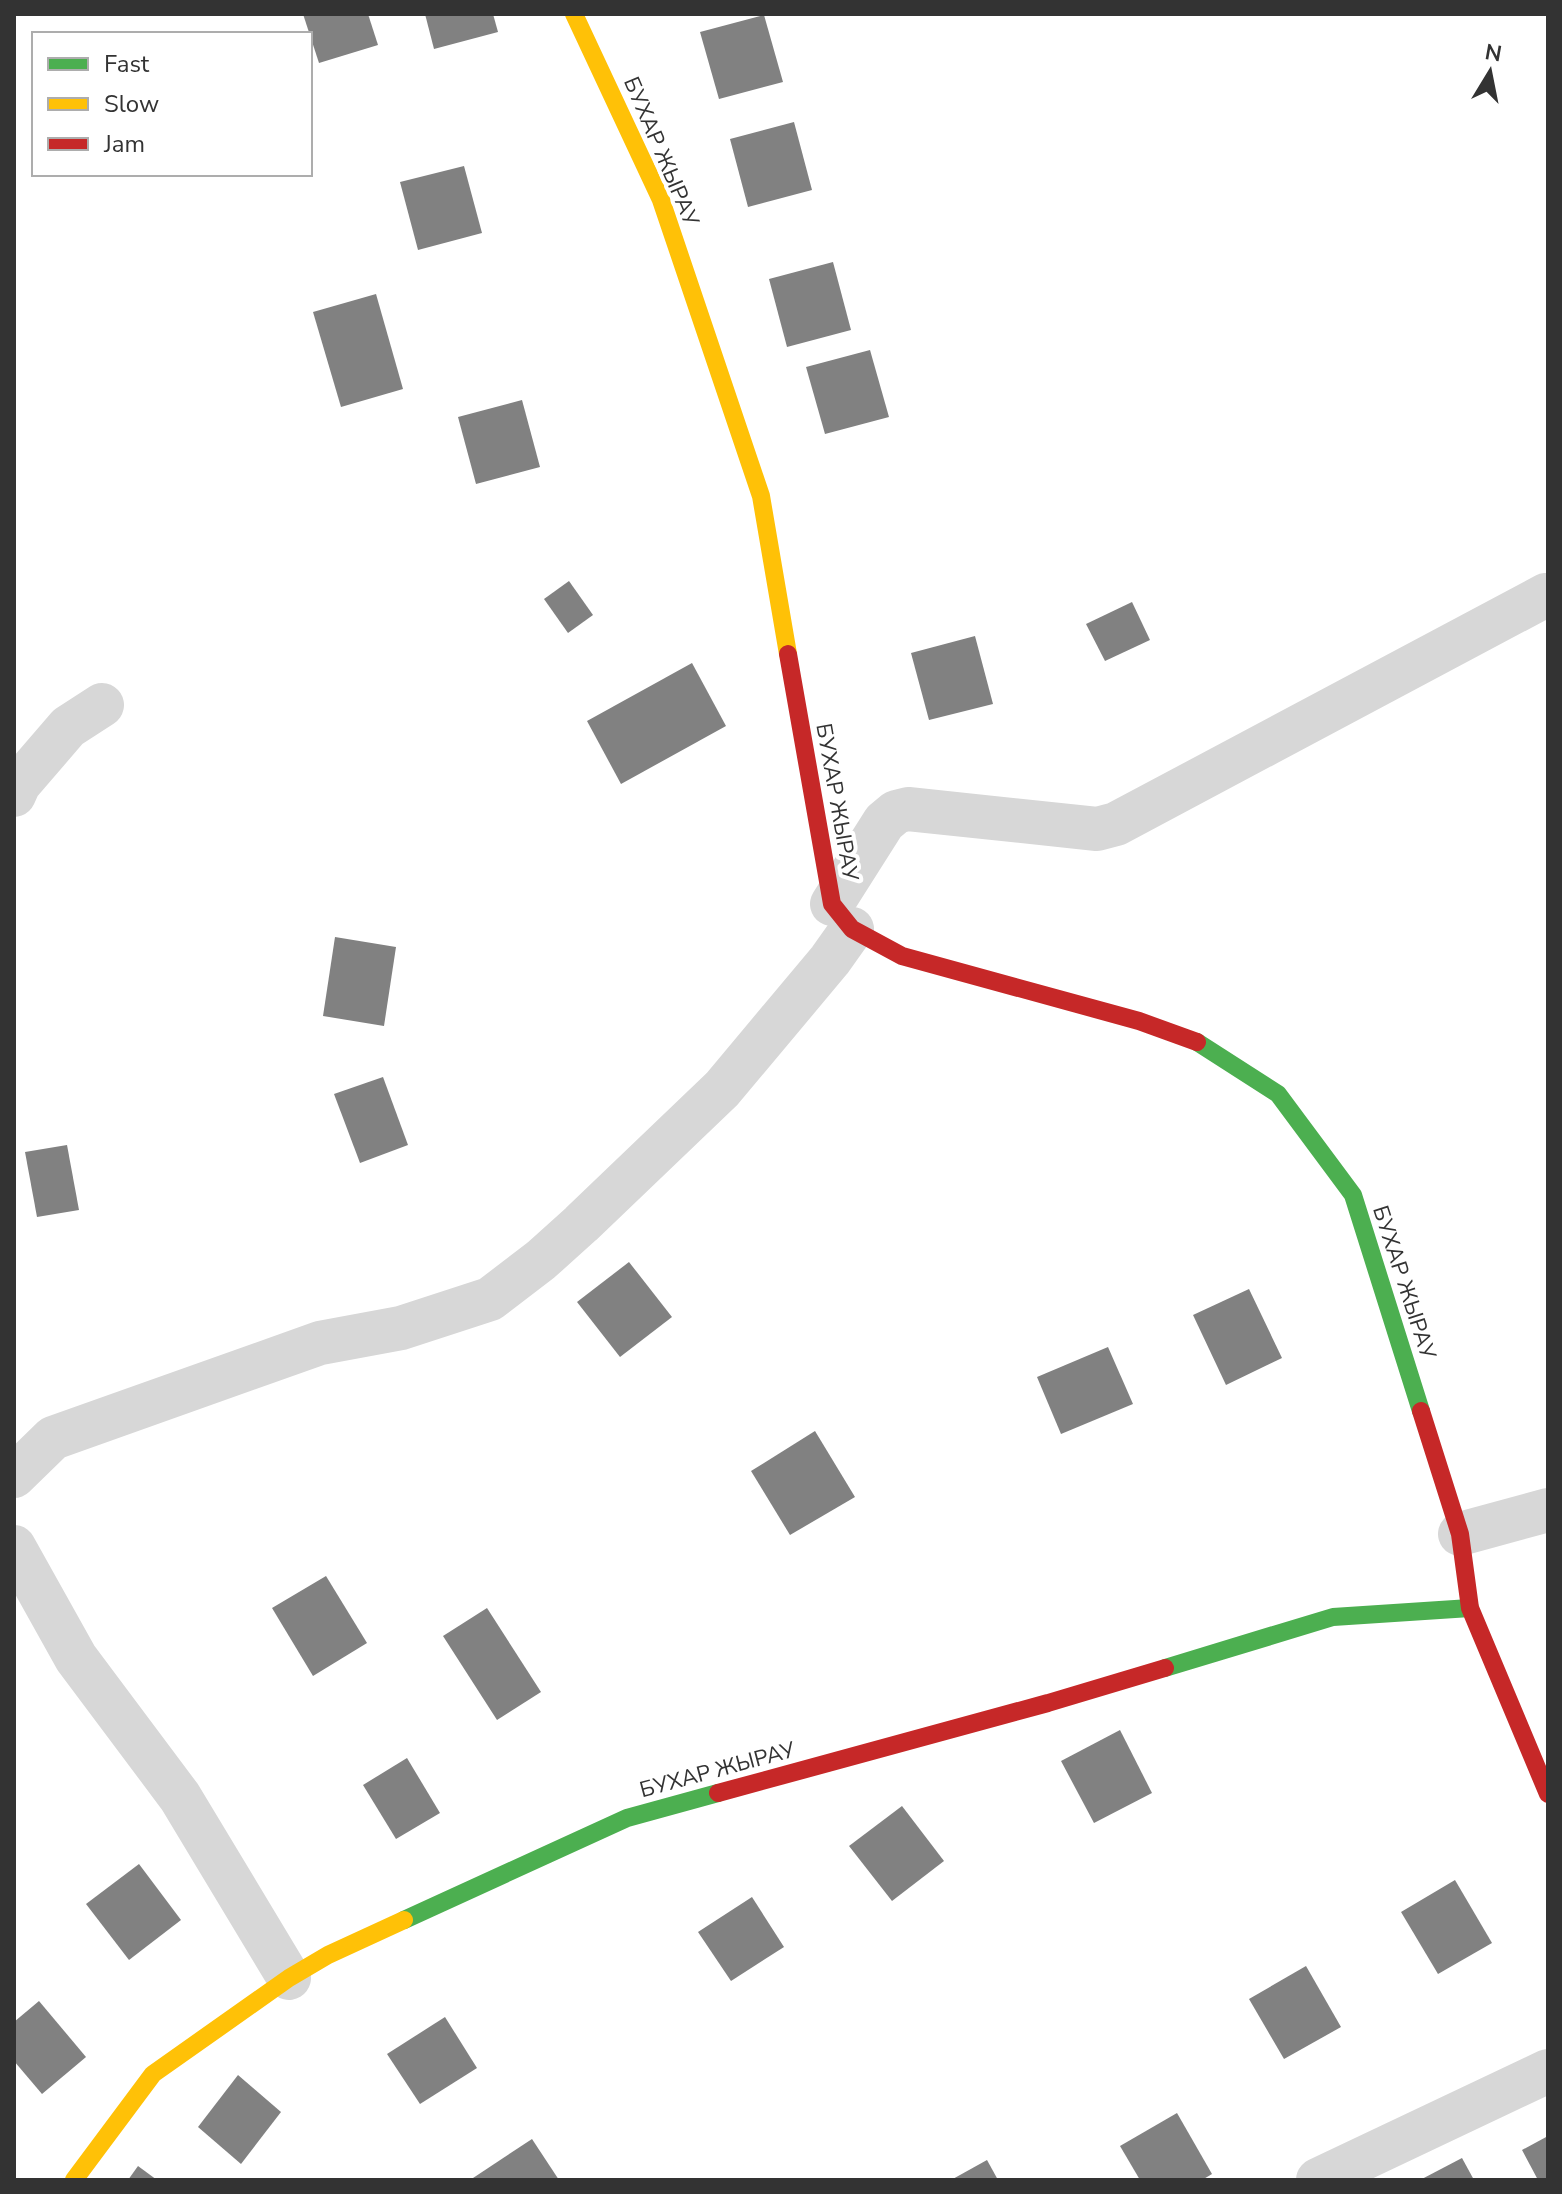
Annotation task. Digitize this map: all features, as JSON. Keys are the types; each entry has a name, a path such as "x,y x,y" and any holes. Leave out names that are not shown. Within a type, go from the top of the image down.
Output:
{"street":[{"name":"БУХАР ЖЫРАУ","path":"574,14 661,200 761,496 842,917 902,956 1139,1021 1202,1044 1278,1094 1353,1195 1460,1534 1470,1608 1548,1794"},
{"path":"14,1476 53,1438 320,1343 401,1328 490,1299 581,1224 722,1089 830,960 842,917 884,822 896,812 908,809 1097,829 1116,824 1546,595"},
{"path":"14,795 19,784 68,727 102,705"},
{"path":"1460,1534 1548,1510"},
{"path":"14,1547 76,1658 180,1797 289,1978"},
{"name":"БУХАР ЖЫРАУ","path":"74,2180 153,2074 289,1978 328,1955 627,1818 1048,1703 1333,1617 1470,1608"},
{"path":"1318,2180 1548,2071"}],"building":[{"path":"303,14 368,14 378,45 319,63 312,32 309,32"},
{"path":"425,14 493,14 498,32 434,49"},
{"path":"764,15 783,82 719,99 700,32"},
{"path":"794,122 812,190 748,207 730,139"},
{"path":"464,166 482,233 418,250 400,182"},
{"path":"833,262 851,330 787,347 769,279"},
{"path":"376,294 403,389 341,407 313,312"},
{"path":"870,350 889,417 825,434 806,367"},
{"path":"522,400 540,467 476,484 458,417"},
{"path":"569,581 593,615 568,633 544,599"},
{"path":"1132,602 1150,640 1105,661 1086,624"},
{"path":"975,636 993,704 929,720 911,653"},
{"path":"692,663 726,726 621,784 587,721"},
{"path":"335,937 396,947 384,1026 323,1016"},
{"path":"383,1077 408,1145 360,1163 334,1094"},
{"path":"67,1145 79,1210 37,1217 25,1152"},
{"path":"629,1262 672,1317 620,1357 577,1302"},
{"path":"1249,1289 1282,1358 1226,1385 1193,1315"},
{"path":"1108,1347 1133,1404 1061,1434 1037,1377"},
{"path":"815,1431 855,1497 790,1535 751,1471"},
{"path":"326,1576 367,1643 313,1676 272,1608"},
{"path":"487,1608 541,1692 497,1720 443,1636"},
{"path":"1120,1730 1152,1793 1094,1823 1061,1761"},
{"path":"407,1758 440,1813 396,1839 363,1785"},
{"path":"902,1806 944,1861 892,1901 849,1846"},
{"path":"139,1864 181,1920 129,1960 86,1904"},
{"path":"1455,1880 1492,1943 1438,1974 1401,1912"},
{"path":"752,1897 784,1947 731,1981 698,1932"},
{"path":"1306,1966 1341,2027 1284,2059 1249,1999"},
{"path":"39,2001 86,2057 42,2094 14,2061 14,2022"},
{"path":"445,2017 477,2068 420,2104 387,2054"},
{"path":"238,2075 281,2112 241,2164 198,2127"},
{"path":"1177,2113 1212,2174 1202,2180 1140,2180 1120,2146"},
{"path":"1548,2136 1548,2180 1538,2180 1522,2150"},
{"path":"532,2139 559,2180 470,2180"},
{"path":"1462,2158 1474,2180 1420,2180"},
{"path":"987,2160 998,2180 951,2180"},
{"path":"138,2166 157,2180 128,2180"}],"traffic: fast":[{"path":"1197,1042 1278,1094 1353,1195 1421,1411"},
{"path":"1165,1668 1333,1617 1470,1608"},
{"path":"404,1920 627,1818 718,1793"}],"traffic: slow":[{"path":"574,14 661,200 761,496 788,654"},
{"path":"74,2180 153,2074 289,1978 328,1955 404,1920"}],"traffic: jam":[{"path":"788,654 832,904 852,929 902,956 1139,1021 1197,1042"},
{"path":"1421,1411 1460,1534 1470,1608 1548,1794"},
{"path":"718,1793 1165,1668"}]}
